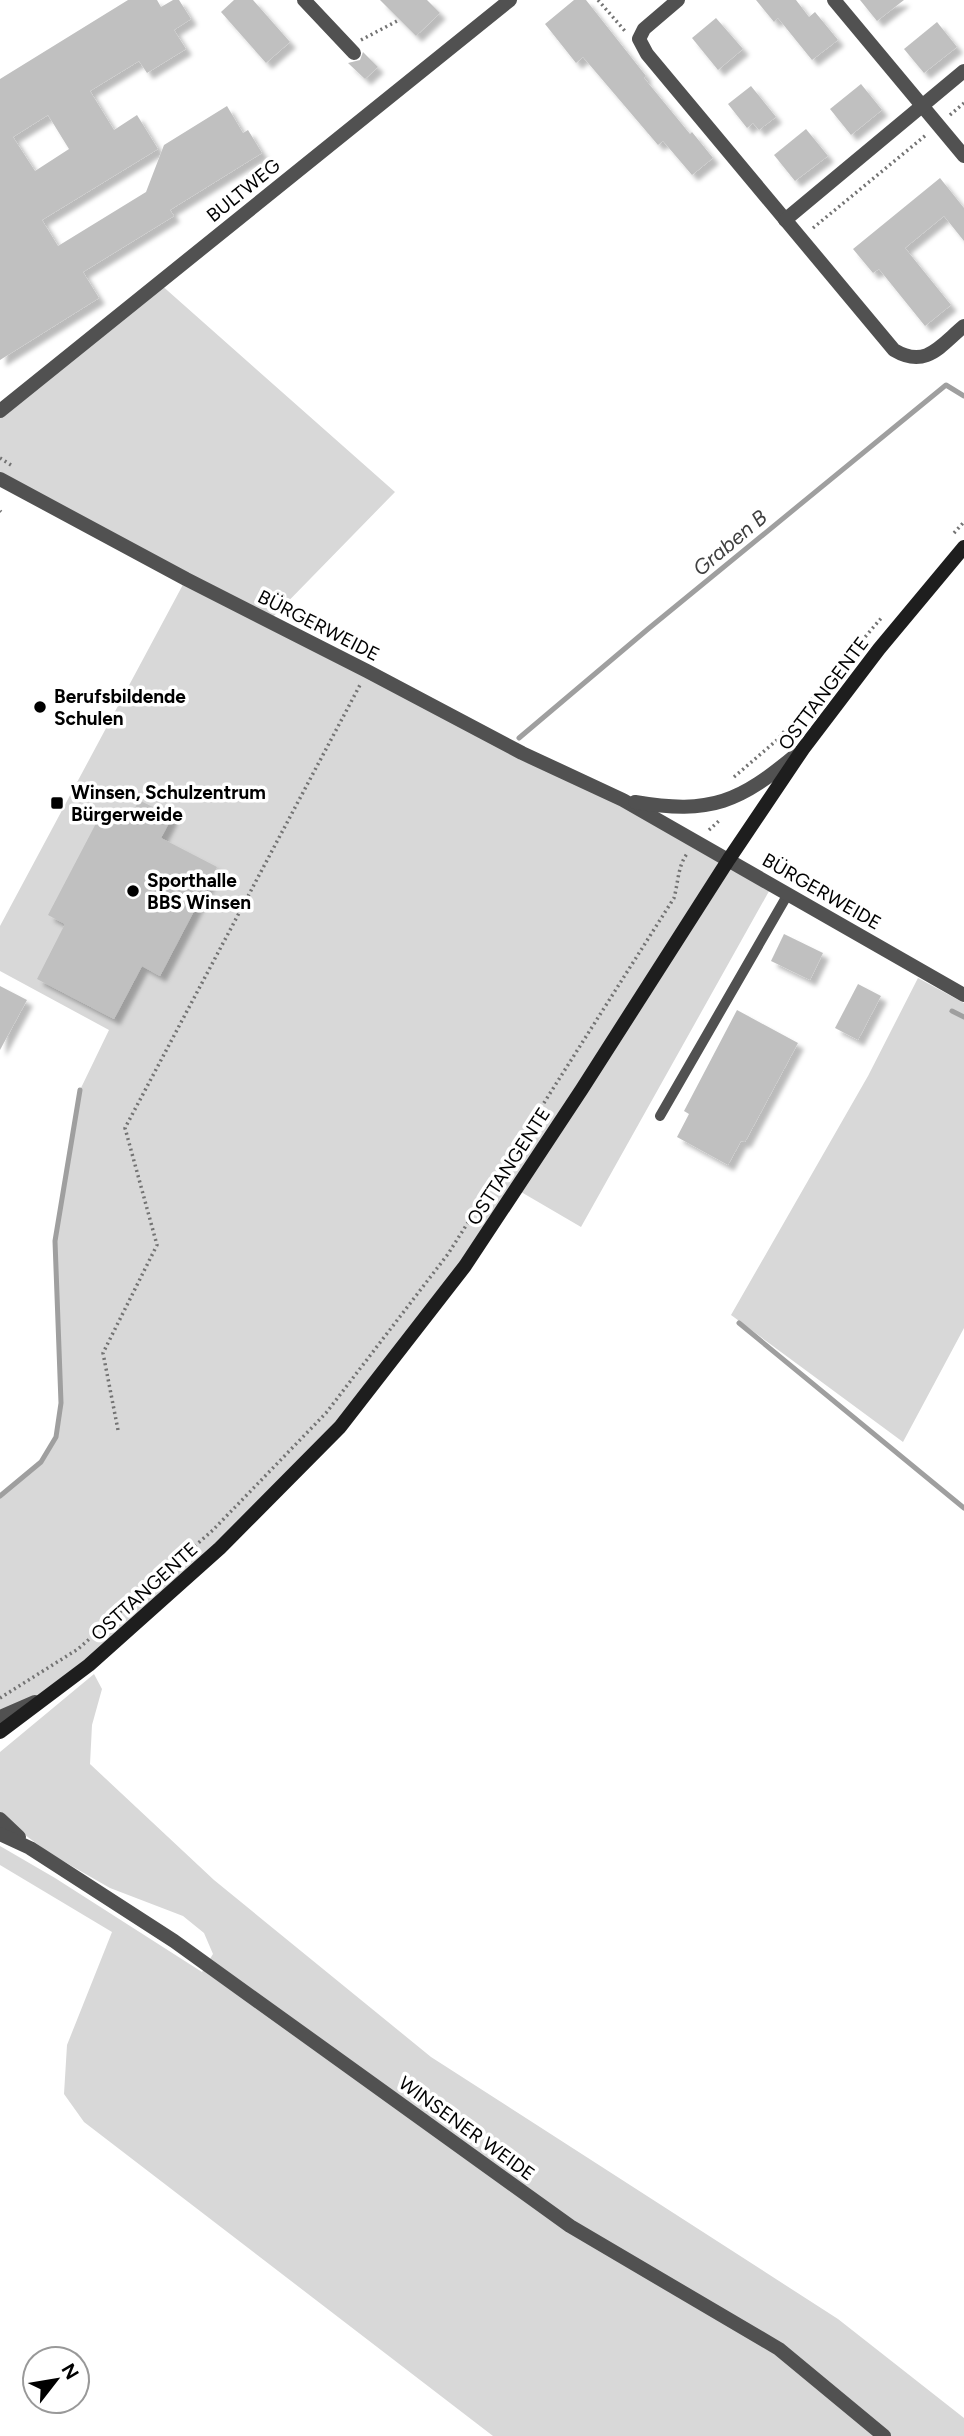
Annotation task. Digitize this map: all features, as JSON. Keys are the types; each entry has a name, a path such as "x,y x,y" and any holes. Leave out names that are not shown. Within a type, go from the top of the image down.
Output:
{"main road":[{"name":"OSTTANGENTE","path":"0,1732 89,1665 220,1548 340,1427 465,1266 803,749 879,649 964,547"}],"street":[{"path":"304,0 351,50"},
{"name":"BULTWEG","path":"0,411 510,0"},
{"path":"678,0 644,29 639,38 648,54 894,350 907,358 920,358 932,352 964,326"},
{"path":"834,0 964,156"},
{"path":"785,220 964,71"},
{"name":"BÜRGERWEIDE","path":"0,479 522,753 623,800 964,995"},
{"name":"BÜRGERWEIDE","path":"623,800 665,807 693,808 719,803 741,794 769,777 803,749"},
{"path":"0,1717 50,1696"},
{"name":"WINSENER WEIDE","path":"0,1819 30,1848"},
{"name":"WINSENER WEIDE","path":"0,1834 30,1848 174,1941 570,2226 779,2350 884,2436"}],"lane":[{"path":"660,1116 788,894"}],"path":[{"path":"598,0 624,31 639,38"},
{"path":"351,50 399,20"},
{"path":"800,239 964,103"},
{"path":"946,542 964,522"},
{"path":"728,782 776,740 884,615"},
{"path":"118,1430 103,1353 157,1245 125,1128 368,671"},
{"path":"0,1698 78,1649 213,1530 326,1413 448,1254 674,898 680,879 681,861 697,841 721,819 723,813 719,803"}],"shaded area":[{"path":"159,283 395,492 269,621 773,884 581,1227 516,1189 340,1427 220,1548 0,1732 0,1496 41,1462 56,1437 61,1403 55,1241 80,1090 109,1030 0,971 0,926 186,579 0,479 0,412"},
{"path":"918,978 964,1003 964,1328 903,1442 731,1315 868,1076"},
{"path":"94,1674 102,1689 92,1725 90,1764 214,1880 431,2057 838,2319 964,2418 964,2436 493,2436 84,2122 64,2094 67,2045 112,1932 0,1865 0,1846 202,1972 213,1954 204,1933 183,1916 110,1888 49,1853 0,1816 0,1752"}],"building":[{"path":"128,0 157,0 161,7 173,0 179,0 191,19 174,30 186,49 147,73 139,61 90,91 114,130 137,115 158,149 42,220 58,246 146,192 164,145 227,106 243,133 248,130 262,153 170,210 174,216 83,272 99,298 0,360 0,79","holes":["48,115 69,149 35,171 13,137"]},
{"path":"234,0 253,0 290,42 266,63 221,12"},
{"path":"380,0 427,0 440,13 416,36"},
{"path":"574,0 586,0 646,76 644,78 713,158 692,175 663,141 658,145 583,57 576,63 545,24"},
{"path":"756,0 796,0 809,17 815,12 838,40 812,60 778,18 774,22"},
{"path":"860,0 904,0 877,21"},
{"path":"716,18 743,49 718,70 692,38"},
{"path":"937,22 957,47 924,73 904,49"},
{"path":"363,52 378,67 365,79 348,63 360,60"},
{"path":"861,84 882,110 851,135 830,109"},
{"path":"751,86 776,117 759,130 753,123 747,128 728,104"},
{"path":"806,129 828,156 795,181 774,155"},
{"path":"940,178 964,208 964,241 944,216 905,248 951,305 925,326 879,269 873,273 853,249"},
{"name":"Sporthalle BBS Winsen","path":"139,800 172,817 161,838 217,867 160,976 142,966 114,1019 37,979 65,924 48,915 103,810 128,822"},
{"path":"784,934 823,953 810,980 771,961"},
{"path":"858,984 881,996 858,1040 835,1028"},
{"path":"0,986 27,1000 0,1050"},
{"path":"737,1010 798,1043 745,1142 741,1141 728,1165 677,1137 689,1114 684,1111"}],"waterway":[{"name":"Graben B","path":"519,738 946,385 964,396"},
{"path":"952,1011 964,1017"},
{"path":"0,1496 41,1462 56,1437 61,1403 55,1241 80,1090"},
{"path":"739,1323 964,1508"}],"place":[{"name":"Berufsbildende Schulen","path":"40,707"},
{"name":"Winsen, Schulzentrum Bürgerweide","path":"57,803"},
{"name":"Sporthalle BBS Winsen","path":"133,891"}]}
